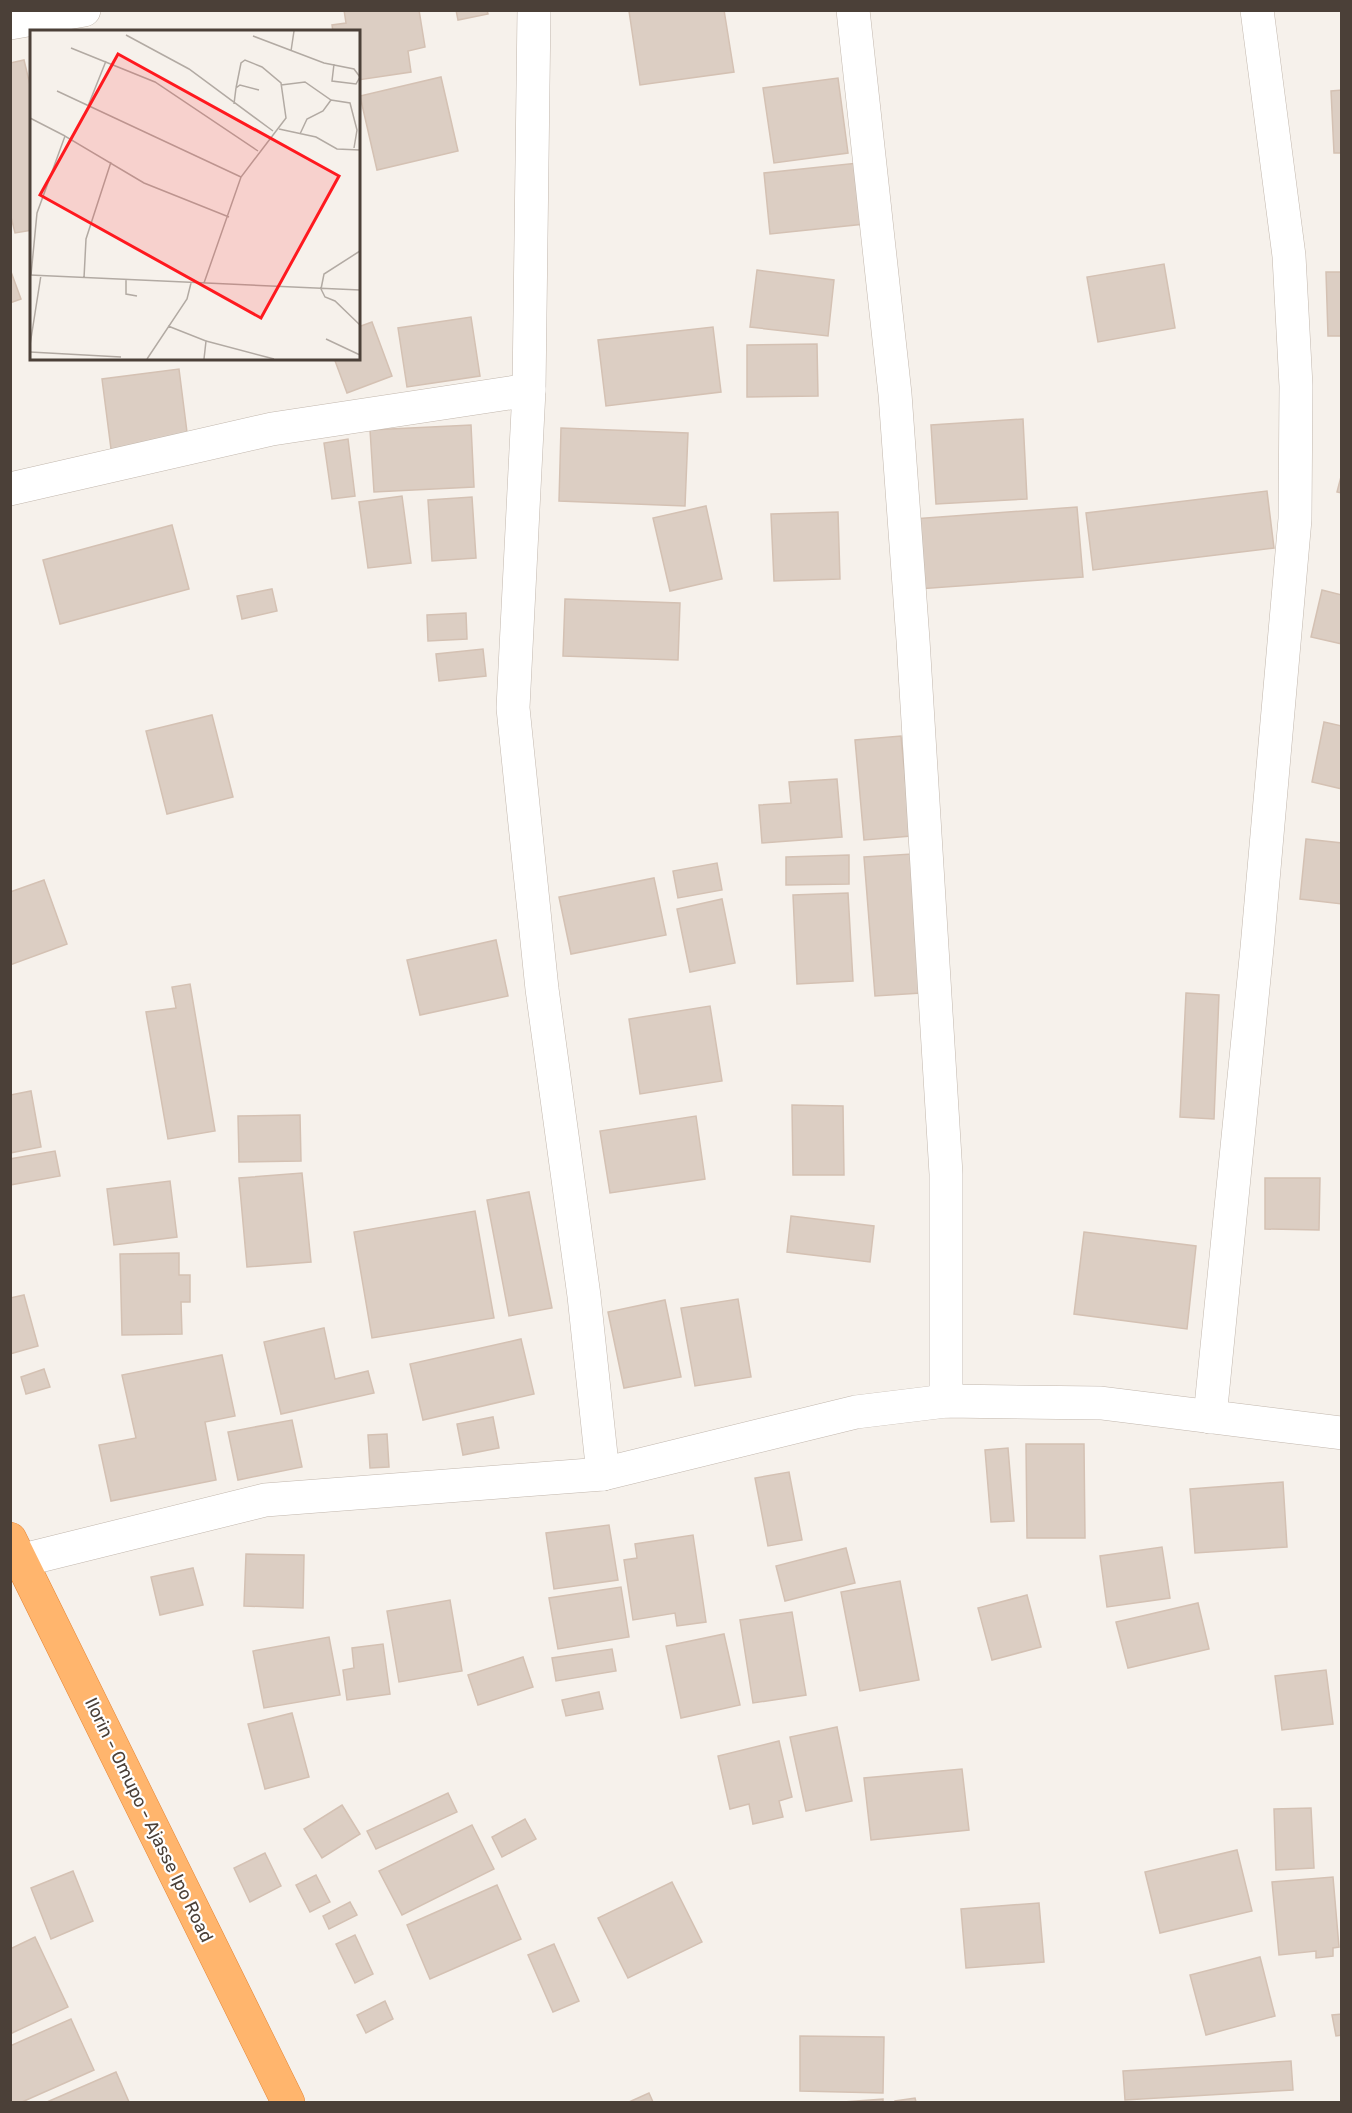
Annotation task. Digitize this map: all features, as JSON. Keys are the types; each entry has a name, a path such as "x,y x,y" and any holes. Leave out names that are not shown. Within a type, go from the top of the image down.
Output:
{"highway":[{"name":"Ilorin - Omupo - Ajasse Ipo Road","path":"17,1550 288,2103"}],"street":[{"path":"10,23 84,10"},
{"path":"534,10 529,390 513,708 542,989 584,1296 603,1474"},
{"path":"853,10 895,394 913,639 946,1174 946,1401"},
{"path":"1210,1417 1257,948 1295,519 1296,386 1289,256 1257,10"},
{"path":"10,489 272,429 529,390"},
{"path":"17,1550 265,1500 603,1474 856,1412 946,1401 1101,1403 1341,1433"}],"building":[{"path":"344,10 419,10 425,47 408,51 411,72 360,80 360,30 333,30 332,25 346,23"},
{"path":"456,10 487,10 488,14 458,20"},
{"path":"724,10 734,72 640,85 629,11"},
{"path":"24,60 30,85 30,230 15,233 10,213 10,63"},
{"path":"441,77 458,151 377,170 360,96"},
{"path":"838,78 848,153 774,163 763,88"},
{"path":"1342,90 1342,153 1334,153 1331,91"},
{"path":"858,163 865,224 770,234 764,173"},
{"path":"1164,264 1175,328 1098,342 1087,277"},
{"path":"10,269 21,299 10,303"},
{"path":"757,270 834,280 828,336 750,327"},
{"path":"1326,272 1342,272 1342,336 1328,336"},
{"path":"471,317 480,376 407,387 398,328"},
{"path":"372,322 392,376 347,393 335,360 360,360 360,326"},
{"path":"713,327 721,392 606,406 598,340"},
{"path":"817,344 818,396 747,397 747,345"},
{"path":"179,369 188,440 111,449 102,379"},
{"path":"1023,419 1027,499 936,504 931,425"},
{"path":"471,425 474,487 374,492 370,430"},
{"path":"561,428 688,433 685,506 559,501"},
{"path":"348,439 355,496 332,499 324,443"},
{"path":"1342,473 1342,493 1337,492"},
{"path":"1267,491 1274,548 1093,570 1086,513"},
{"path":"402,496 411,563 368,568 359,502"},
{"path":"472,497 476,558 432,561 428,500"},
{"path":"706,506 722,579 670,591 653,518"},
{"path":"1077,507 1083,577 918,589 913,519"},
{"path":"838,512 840,579 774,581 771,514"},
{"path":"172,525 189,589 60,624 43,560"},
{"path":"272,589 277,611 242,619 237,596"},
{"path":"1322,590 1342,595 1342,644 1311,637"},
{"path":"565,599 680,603 678,660 563,656"},
{"path":"466,613 467,639 428,641 427,615"},
{"path":"483,649 486,676 439,681 436,654"},
{"path":"212,715 233,797 167,814 146,731"},
{"path":"1324,722 1342,726 1342,789 1312,782"},
{"path":"901,736 911,836 864,840 855,740"},
{"path":"837,779 842,837 762,843 759,805 791,803 789,782"},
{"path":"1306,839 1342,843 1342,904 1300,899"},
{"path":"912,854 921,993 875,996 864,857"},
{"path":"849,855 849,884 786,885 786,857"},
{"path":"717,863 722,890 678,898 673,871"},
{"path":"654,878 666,935 571,954 559,897"},
{"path":"44,880 67,944 10,965 10,892"},
{"path":"848,893 853,981 797,984 793,895"},
{"path":"722,899 735,963 690,972 677,909"},
{"path":"496,940 508,996 420,1015 407,960"},
{"path":"190,984 215,1131 168,1139 146,1012 176,1008 172,987"},
{"path":"1186,993 1219,995 1214,1119 1180,1117"},
{"path":"710,1006 722,1081 640,1094 629,1019"},
{"path":"31,1091 41,1147 10,1153 10,1095"},
{"path":"792,1105 843,1106 844,1175 793,1175"},
{"path":"300,1115 301,1161 239,1162 238,1116"},
{"path":"696,1116 705,1179 610,1193 600,1131"},
{"path":"55,1151 60,1176 10,1185 10,1159"},
{"path":"302,1173 311,1262 247,1267 239,1178"},
{"path":"1265,1178 1320,1178 1319,1230 1265,1229"},
{"path":"170,1181 177,1237 114,1245 107,1189"},
{"path":"529,1192 552,1308 509,1316 487,1200"},
{"path":"475,1211 494,1318 372,1338 354,1232"},
{"path":"791,1216 874,1226 870,1262 787,1252"},
{"path":"1084,1232 1196,1246 1187,1329 1074,1314"},
{"path":"179,1253 179,1275 190,1275 190,1302 181,1302 182,1334 122,1335 120,1254"},
{"path":"24,1295 38,1346 10,1354 10,1298"},
{"path":"738,1299 751,1377 695,1386 681,1308"},
{"path":"665,1300 681,1377 624,1388 608,1312"},
{"path":"324,1328 335,1379 368,1371 374,1393 281,1414 264,1342"},
{"path":"521,1339 534,1394 423,1420 410,1364"},
{"path":"222,1355 235,1416 205,1422 216,1480 111,1501 99,1445 136,1438 122,1375"},
{"path":"44,1369 50,1387 26,1394 21,1377"},
{"path":"493,1417 499,1448 463,1455 457,1424"},
{"path":"292,1420 302,1467 238,1480 228,1432"},
{"path":"387,1434 389,1467 370,1468 368,1435"},
{"path":"1026,1444 1084,1444 1085,1538 1027,1538"},
{"path":"1008,1448 1014,1521 991,1522 985,1450"},
{"path":"789,1472 802,1540 768,1546 755,1478"},
{"path":"1283,1482 1287,1547 1195,1553 1190,1489"},
{"path":"609,1525 618,1580 554,1589 546,1533"},
{"path":"693,1535 706,1622 677,1626 675,1613 633,1620 624,1560 637,1558 635,1544"},
{"path":"1162,1547 1170,1598 1107,1607 1100,1556"},
{"path":"846,1548 855,1583 785,1601 776,1566"},
{"path":"246,1554 304,1555 303,1608 244,1606"},
{"path":"193,1568 203,1605 160,1615 151,1577"},
{"path":"900,1581 919,1680 860,1691 841,1592"},
{"path":"621,1587 629,1637 558,1649 549,1598"},
{"path":"1027,1595 1041,1647 992,1660 978,1608"},
{"path":"450,1600 462,1671 399,1682 387,1611"},
{"path":"1198,1603 1209,1649 1128,1668 1116,1622"},
{"path":"792,1612 806,1695 753,1703 740,1620"},
{"path":"724,1634 740,1705 681,1718 666,1646"},
{"path":"329,1637 340,1695 264,1708 253,1651"},
{"path":"383,1644 390,1694 347,1700 343,1670 354,1668 352,1648"},
{"path":"612,1649 616,1671 556,1681 552,1658"},
{"path":"523,1657 533,1687 478,1705 468,1675"},
{"path":"1326,1670 1333,1724 1282,1730 1275,1676"},
{"path":"599,1692 603,1709 566,1716 562,1700"},
{"path":"292,1713 309,1777 265,1789 248,1724"},
{"path":"837,1727 852,1801 806,1811 790,1737"},
{"path":"779,1741 792,1797 779,1801 783,1817 753,1824 749,1804 730,1809 718,1756"},
{"path":"962,1769 969,1830 871,1840 864,1778"},
{"path":"448,1793 457,1812 376,1849 367,1831"},
{"path":"342,1805 360,1834 322,1858 304,1829"},
{"path":"1311,1808 1314,1868 1276,1870 1274,1809"},
{"path":"525,1819 536,1839 502,1857 492,1837"},
{"path":"472,1825 494,1869 402,1915 379,1871"},
{"path":"1237,1850 1252,1911 1160,1933 1145,1872"},
{"path":"265,1853 281,1886 250,1902 234,1868"},
{"path":"73,1871 93,1921 51,1939 31,1888"},
{"path":"316,1875 330,1902 310,1912 296,1885"},
{"path":"1333,1877 1339,1947 1333,1948 1333,1956 1316,1958 1316,1951 1279,1955 1272,1882"},
{"path":"672,1882 702,1942 628,1978 598,1918"},
{"path":"497,1885 521,1939 430,1979 407,1925"},
{"path":"350,1902 357,1915 329,1929 323,1916"},
{"path":"1039,1903 1044,1962 966,1968 961,1909"},
{"path":"355,1935 373,1974 355,1983 336,1944"},
{"path":"35,1937 68,2007 10,2034 10,1949"},
{"path":"554,1944 579,2001 553,2012 528,1955"},
{"path":"1260,1957 1275,2016 1206,2035 1190,1975"},
{"path":"385,2001 393,2019 366,2033 357,2015"},
{"path":"1342,2014 1342,2035 1336,2036 1332,2015"},
{"path":"71,2019 94,2070 22,2102 10,2102 10,2046"},
{"path":"800,2036 884,2037 883,2093 800,2091"},
{"path":"1291,2061 1293,2090 1125,2100 1123,2071"},
{"path":"116,2072 129,2102 47,2102"},
{"path":"649,2093 653,2102 629,2102"},
{"path":"915,2098 916,2102 895,2102 895,2101"},
{"path":"883,2099 883,2102 843,2102"}]}
